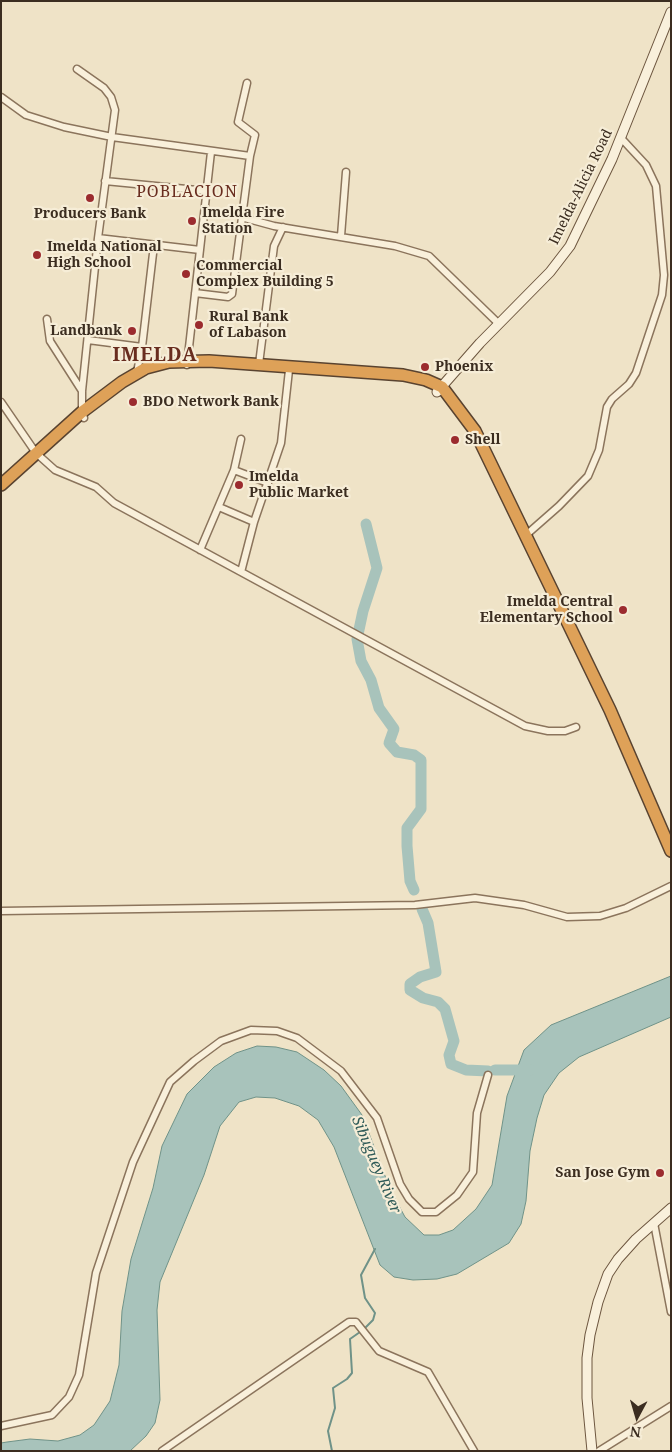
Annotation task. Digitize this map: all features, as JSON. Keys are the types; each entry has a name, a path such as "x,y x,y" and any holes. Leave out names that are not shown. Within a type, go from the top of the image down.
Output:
{"highway":[{"path":"1,492 38,455 83,415 137,372 169,362 405,380 440,389"},
{"path":"83,415 130,383 147,375 187,363 260,364 403,375 426,380 440,389 455,402 475,431 610,710 671,851"},
{"path":"1,484 38,455"}],"main road":[{"name":"Imelda-Alicia Road","path":"440,389 499,324 550,272 570,246 621,138 671,12"},
{"path":"592,1451 587,1398 587,1358 598,1302 612,1268 627,1249 671,1208"}],"street":[{"path":"77,69 104,88 111,96 115,110 98,238 82,391 83,415"},
{"path":"195,293 228,297 232,294 241,217 255,135 238,122 247,83"},
{"path":"1,97 26,115 45,122 112,137 250,156"},
{"path":"526,535 559,506 588,476 599,450 607,408 612,399 629,384 636,374 662,295 664,275 656,186 646,165 621,138"},
{"path":"187,363 211,152"},
{"path":"341,236 346,172"},
{"path":"105,180 207,191"},
{"path":"241,217 274,226 395,246 429,256 499,324"},
{"path":"260,364 274,246 283,227"},
{"path":"98,238 200,250"},
{"path":"137,372 142,347 154,245"},
{"path":"46,319 50,341 82,391"},
{"path":"88,340 142,347"},
{"path":"241,572 254,522 281,443 289,370"},
{"path":"1,402 38,455 55,470 96,487 114,503 354,631 525,726 548,732 565,731 576,727"},
{"path":"200,550 234,470 241,439"},
{"path":"234,470 268,483"},
{"path":"219,507 254,522"},
{"path":"1,911 415,905 475,898 524,905 567,917 600,916 626,908 671,886"},
{"path":"1,1426 52,1415 69,1397 79,1375 96,1273 134,1162 170,1082 194,1060 221,1041 250,1030 276,1031 297,1038 341,1071 377,1118 400,1184 409,1199 422,1212 436,1212 457,1195 473,1172 477,1113 488,1075"},
{"path":"654,1222 668,1282 671,1312"},
{"path":"162,1451 349,1322 356,1322 379,1351 428,1372 474,1451"},
{"path":"599,1451 671,1406"}],"water":[{"name":"Sibuguey River","path":"671,976 671,1017 579,1057 559,1073 544,1095 537,1118 530,1151 526,1201 521,1224 509,1243 457,1274 437,1279 413,1280 394,1277 380,1265 334,1147 318,1120 299,1106 275,1098 256,1097 239,1102 220,1126 204,1175 160,1282 157,1310 160,1400 155,1423 146,1436 130,1451 1,1451 1,1443 30,1439 58,1441 80,1435 94,1425 110,1401 119,1365 122,1311 131,1259 153,1188 162,1146 187,1094 214,1067 236,1053 257,1046 276,1047 297,1052 324,1070 341,1086 362,1115 390,1189 405,1217 424,1235 439,1235 453,1230 476,1209 492,1185 507,1096 524,1050 551,1025"}],"waterway":[{"path":"366,524 377,568 363,611 357,639 361,661 371,680 379,708 394,729 389,743 397,752 414,755 421,760 421,809 407,828 410,881 414,890"},
{"path":"422,909 428,923 436,972 420,977 410,984 410,990 423,998 438,1002 445,1009 454,1041 449,1055 451,1064 466,1070 488,1071"},
{"path":"495,1070 530,1070"},
{"path":"364,1329 373,1320 375,1313 365,1298 361,1275 375,1249"},
{"path":"332,1451 328,1431 335,1408 333,1388 347,1379 352,1373 350,1339 360,1332"}],"place":[{"name":"Producers Bank","path":"90,198"},
{"name":"Imelda Fire Station","path":"192,221"},
{"name":"Imelda National High School","path":"37,255"},
{"name":"Commercial Complex Building 5","path":"186,274"},
{"name":"Rural Bank of Labason","path":"199,325"},
{"name":"Landbank","path":"132,331"},
{"name":"Phoenix","path":"425,367"},
{"name":"BDO Network Bank","path":"133,402"},
{"name":"Shell","path":"455,440"},
{"name":"Imelda Public Market","path":"239,485"},
{"name":"Imelda Central Elementary School","path":"623,610"},
{"name":"San Jose Gym","path":"660,1173"}],"district":[{"name":"POBLACION","path":"187,192"},
{"name":"IMELDA","path":"155,356"}]}
